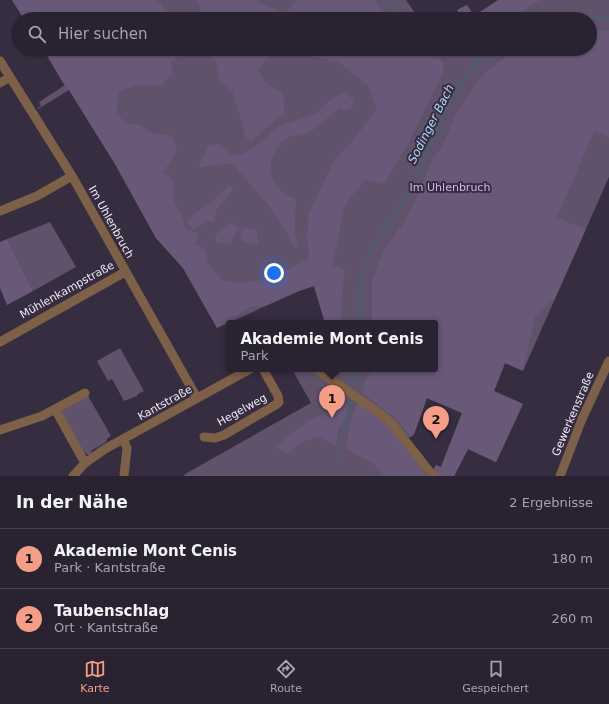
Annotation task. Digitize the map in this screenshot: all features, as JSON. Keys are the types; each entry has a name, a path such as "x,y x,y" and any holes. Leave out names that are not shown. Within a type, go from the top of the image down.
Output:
{"street":[{"name":"Im Uhlenbruch","path":"0,61 72,176 197,398"},
{"path":"0,83 10,77"},
{"path":"0,211 37,196 72,176"},
{"name":"Mühlenkampstraße","path":"0,342 125,272"},
{"name":"Gewerkenstraße","path":"560,476 582,419 609,361"},
{"name":"Kantstraße","path":"73,476 85,463 105,449 245,372"},
{"name":"Hegelweg","path":"204,438 215,438 224,435 279,402 278,396 265,372"},
{"path":"320,372 382,415 402,434 430,472 435,476"},
{"path":"0,430 42,416 84,393"},
{"path":"54,410 85,463"},
{"path":"123,440 127,448 124,476"}],"green space":[{"path":"12,0 406,0 414,12 20,12"},
{"path":"12,0 154,0 160,4 166,12 20,12"},
{"path":"197,0 256,0 266,6 283,12 201,12"},
{"path":"296,0 374,0 383,12 287,12"},
{"name":"Im Uhlenbruch","path":"498,0 609,0 609,177 523,371 505,363 494,391 523,404 496,462 468,449 454,476 440,476 436,465 441,467 462,413 427,398 414,434 407,439 325,372 438,372 438,320 324,320 314,286 299,291 235,320 226,320 226,324 217,328 183,268 156,238 115,164 69,90 38,109 37,108 41,106 39,102 65,85 47,56 597,56 597,12 480,12"},
{"path":"498,0 542,0 533,3 523,12 480,12"},
{"name":"Im Uhlenbruch","path":"467,5 471,12 458,12 457,10"},
{"path":"467,5 471,12 458,12 457,10"},
{"path":"597,31 609,31 609,137 594,131 557,218 586,229 555,298 535,317 523,371 505,363 494,391 523,404 496,462 468,449 454,476 440,476 432,471 436,465 441,467 462,413 427,398 414,434 411,437 395,418 362,393 367,377 371,372 438,372 438,320 372,320 372,282 385,249 404,222 416,199 433,158 442,146 456,114 484,74 506,56 597,56"},
{"path":"47,56 181,56 170,61 173,73 161,86 137,85 119,91 116,113 127,124 138,124 154,134 172,136 177,150 163,173 169,176 173,183 173,198 185,228 198,234 196,245 206,250 208,264 222,280 238,283 265,280 309,259 307,235 309,213 334,161 354,139 377,109 368,86 339,62 310,56 431,56 441,59 444,63 443,73 409,142 384,184 365,180 344,208 333,265 345,269 341,320 324,320 314,286 265,306 252,306 230,320 226,320 226,322 217,328 183,268 156,238 115,164 69,90 65,86"},
{"path":"211,56 270,56 258,69 267,85 283,93 285,114 267,127 251,142 245,136 232,91 219,80 217,64"},
{"path":"344,93 353,99 353,107 347,111 339,108 308,133 289,137 277,148 271,162 272,176 275,183 283,193 296,200 295,227 298,247 294,248 284,228 270,207 232,163 198,168 209,145 219,144 231,154 240,156 256,146 279,126 316,114 332,98"},
{"path":"230,185 233,190 216,210 214,222 209,221 193,229 187,223 195,213 212,202"},
{"path":"50,222 76,267 33,291 7,239"},
{"path":"232,223 238,228 230,244 217,243 215,237 218,232"},
{"path":"249,228 257,230 258,243 252,244 242,241 240,236 243,229"},
{"path":"7,239 33,291 7,305 0,288 0,242"},
{"path":"120,348 144,391 137,396 124,401 112,379 108,381 97,361"},
{"path":"294,372 313,372 365,405 427,476 184,476 185,474 311,403"},
{"path":"87,394 111,436 106,442 91,451 92,453 88,455 84,452 59,411"},
{"path":"325,396 347,403 348,412 338,430 336,446 319,437 303,441 288,454 276,447 309,421 322,415 322,417 329,416"},
{"path":"356,405 365,405 400,436 427,476 384,476 373,463 346,449 349,426"}],"waterway":[{"path":"388,0 397,12"},
{"name":"Sodinger Bach","path":"597,18 609,19"},
{"name":"Sodinger Bach","path":"360,320 361,285 369,255 413,183 450,103 474,66 484,56"},
{"name":"Sodinger Bach","path":"472,59 480,59"},
{"name":"Sodinger Bach","path":"352,384 358,372"},
{"path":"339,458 342,433 351,411 351,405 346,398 347,396"}],"place":[{"name":"Akademie Mont Cenis","path":"332,418"},
{"name":"Taubenschlag","path":"436,439"}]}
